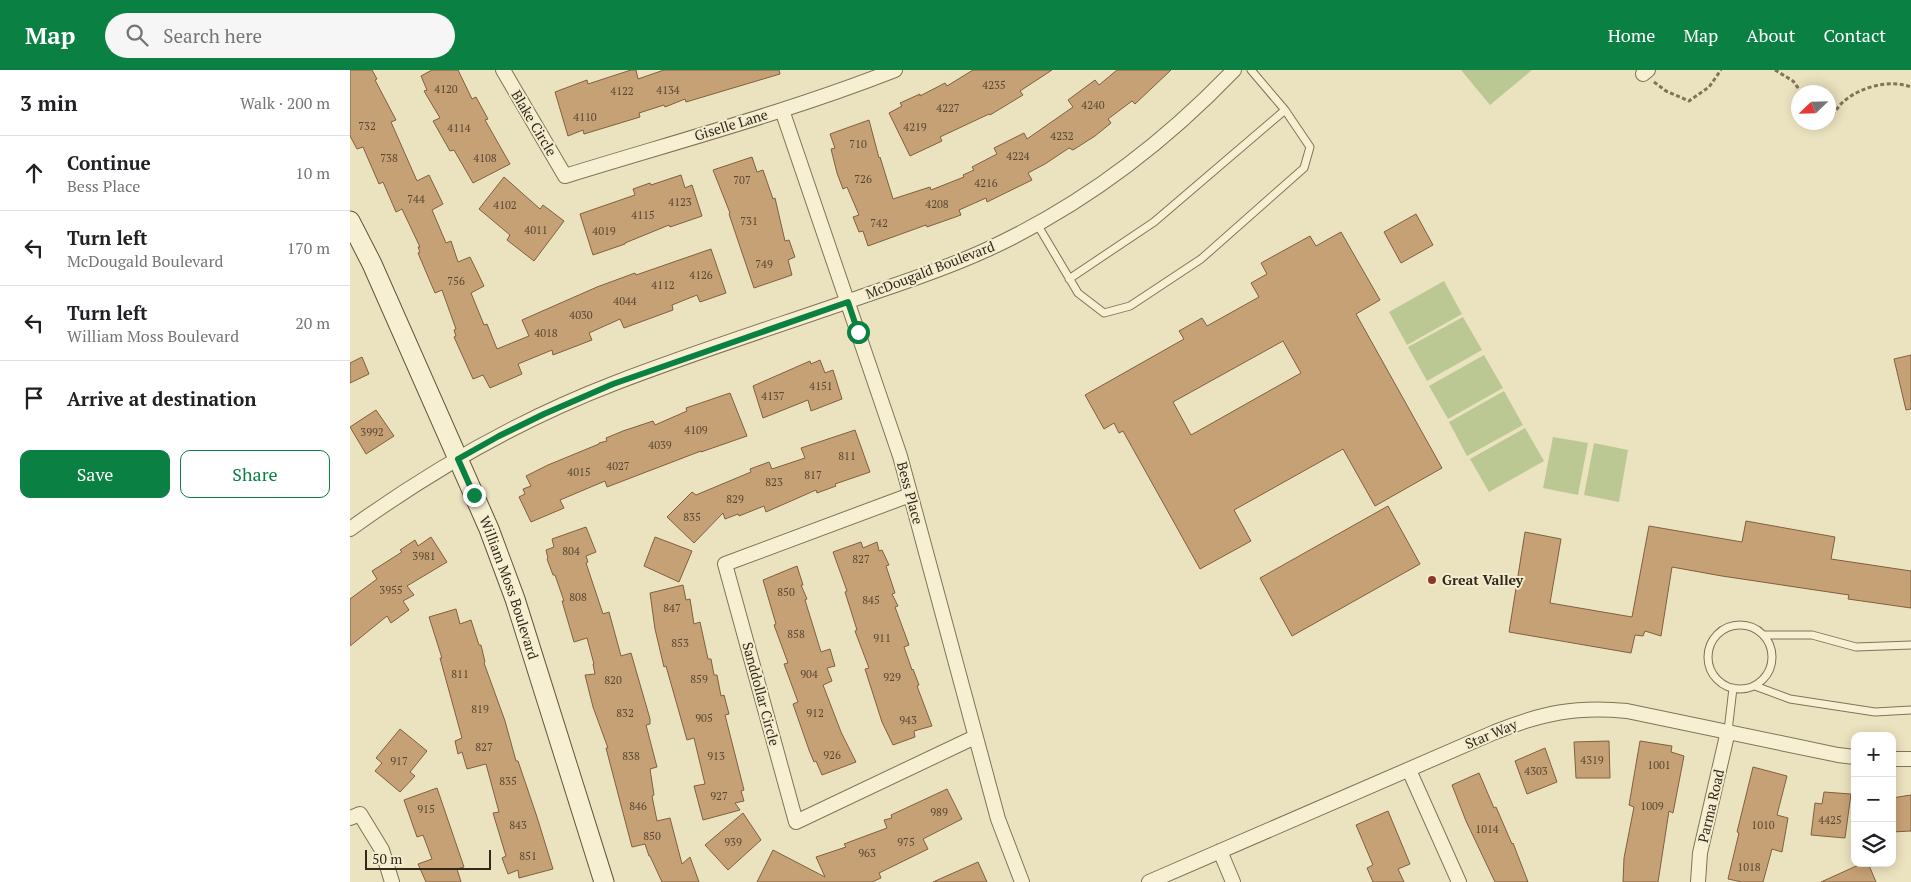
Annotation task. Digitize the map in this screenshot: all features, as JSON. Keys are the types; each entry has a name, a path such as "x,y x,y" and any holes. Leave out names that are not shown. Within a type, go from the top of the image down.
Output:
{"street":[{"name":"Blake Circle","path":"503,70 565,176"},
{"name":"Giselle Lane","path":"565,176 782,110 852,87 895,70"},
{"name":"McDougald Boulevard","path":"350,529 458,459 537,417 613,384 944,268 986,250 1037,224 1105,182 1142,155 1177,126 1234,70"},
{"name":"Bess Place","path":"782,110 900,456 998,819 1022,882"},
{"name":"William Moss Boulevard","path":"350,221 372,264 489,529 515,598 604,882"},
{"name":"Sanddollar Circle","path":"910,495 725,564 796,822 975,737"},
{"name":"Star Way","path":"1149,882 1525,720 1577,709 1627,710 1851,757"},
{"name":"Parma Road","path":"1698,882 1700,853 1728,731"},
{"path":"1896,760 1911,759"},
{"path":"1409,770 1459,882"},
{"path":"350,818 360,814 382,850 392,882"},
{"path":"1220,851 1234,882"}],"lane":[{"path":"1037,224 1078,293 1104,312 1130,306 1201,259 1304,168 1310,147 1285,110 1251,70"},
{"path":"1069,278 1154,222 1285,110"},
{"path":"1738,624 1752,627 1764,635 1769,643 1772,652 1772,662 1769,672 1755,686 1744,689 1733,688 1720,682 1712,672 1709,665 1709,651 1714,638 1724,628 1738,624"},
{"path":"1764,635 1812,635 1856,647 1911,645"},
{"path":"1755,686 1790,699 1809,702 1874,712 1911,710"},
{"path":"1728,731 1733,688"}],"path":[{"path":"1646,72 1666,91 1689,101 1709,87 1721,70"},
{"path":"1775,70 1793,81 1796,85"},
{"path":"1836,110 1843,102 1859,91 1882,84 1911,87"}],"green space":[{"path":"1461,70 1532,70 1490,105"},
{"path":"1444,281 1462,314 1407,345 1389,312"},
{"path":"1463,317 1482,350 1427,381 1408,347"},
{"path":"1484,355 1503,388 1448,419 1429,386"},
{"path":"1504,391 1523,425 1467,456 1449,422"},
{"path":"1525,428 1544,461 1489,492 1470,459"},
{"path":"1553,437 1588,443 1578,495 1543,488"},
{"path":"1594,443 1628,450 1619,502 1584,495"}],"building":[{"path":"350,70 372,70 377,79 375,80 396,120 391,122 417,181 429,175 443,204 432,210 446,243 451,241 458,262 470,257 484,286 471,293 484,325 487,324 497,349 529,336 522,320 597,287 711,249 726,293 700,302 697,295 672,305 673,310 624,328 620,319 589,333 592,340 553,355 552,350 518,364 522,374 490,388 483,375 473,379 454,337 456,336 454,330 456,329 442,290 435,293 418,253 420,252 418,247 420,247 402,209 396,212 383,182 379,184 363,147 357,149 350,136"},
{"path":"432,70 458,70 472,99 476,97 488,119 485,120 510,164 473,183 454,150 450,151 433,121 440,118 424,91 427,90 421,76"},
{"path":"636,70 638,79 664,70 779,70 780,74 686,102 685,99 665,107 664,105 639,113 640,117 584,134 583,130 568,136 555,92 587,80 588,84"},
{"path":"973,70 1052,70 1020,91 1023,95 990,115 940,137 942,141 910,156 889,113 902,106 900,103 920,94 920,96 945,83 947,86"},
{"path":"1117,70 1171,70 1135,104 1132,101 1108,119 1111,123 1095,136 1073,150 1069,148 1028,173 1032,180 987,202 986,198 959,210 961,215 927,227 926,225 868,246 863,231 859,232 853,217 859,215 847,187 843,189 837,173 831,149 835,148 830,134 869,120 893,199 930,187 931,190 964,177 963,175 974,170 972,167 997,154 994,148 1024,133 1027,139 1073,107 1068,100 1095,80 1099,85"},
{"path":"752,157 757,172 763,170 773,199 775,198 785,241 789,240 795,257 788,260 792,275 754,288 730,213 713,170"},
{"path":"681,175 685,188 692,185 702,216 670,227 669,225 625,244 593,255 580,214 635,195 633,189"},
{"path":"504,177 540,209 543,205 564,221 534,261 507,240 510,235 479,209"},
{"path":"1416,214 1433,245 1401,263 1384,232"},
{"path":"1341,232 1380,300 1356,314 1442,468 1375,506 1343,449 1234,510 1251,541 1200,569 1123,431 1119,433 1114,423 1104,429 1085,395 1184,339 1179,331 1202,318 1207,326 1259,297 1251,283 1267,274 1261,263 1310,236 1316,246","holes":["1283,341 1301,373 1191,435 1173,402"]},
{"path":"1911,355 1911,409 1906,410 1894,359"},
{"path":"362,357 369,374 350,383 350,363"},
{"path":"820,360 825,373 833,370 842,399 811,411 808,400 763,418 753,386 810,361 811,364"},
{"path":"730,393 747,436 701,451 607,487 605,481 560,500 564,508 531,522 519,497 525,494 523,489 531,486 526,476 607,441 606,438 623,431 653,421 655,425 687,411 686,408"},
{"path":"376,410 394,436 366,454 350,427"},
{"path":"855,430 870,472 835,484 836,486 817,493 816,490 766,512 764,506 739,516 738,514 725,519 723,513 694,543 667,517 692,492 696,495 751,472 750,469 769,462 772,469 805,458 801,448"},
{"path":"1388,506 1420,564 1292,636 1260,578"},
{"path":"1746,521 1835,537 1831,559 1911,571 1911,608 1848,599 1849,595 1672,567 1661,636 1645,631 1643,636 1635,635 1631,653 1509,632 1525,532 1561,539 1550,603 1632,617 1649,526 1742,542"},
{"path":"586,527 596,552 586,556 588,562 586,563 603,614 609,612 621,656 631,653 650,719 650,724 646,725 657,767 650,769 654,795 652,796 657,821 670,818 682,864 690,857 699,882 662,882 645,844 632,847 606,748 608,748 593,707 585,675 595,674 587,638 574,642 562,601 564,601 547,559 546,550 554,547 552,539"},
{"path":"431,537 447,562 407,586 414,595 403,601 409,610 391,623 387,616 350,646 350,599 377,579 372,571 402,552 400,550 415,540 418,546"},
{"path":"655,537 692,551 679,582 644,566"},
{"path":"861,542 863,548 877,542 879,551 882,550 889,565 886,566 895,593 892,594 898,606 895,607 909,645 904,647 932,726 914,731 915,737 893,745 882,722 865,669 869,668 855,631 857,630 845,592 847,591 833,552"},
{"path":"797,566 821,652 830,649 835,666 827,668 832,681 823,685 841,732 856,762 822,775 809,750 793,704 798,702 784,664 788,663 774,625 776,624 763,580"},
{"path":"683,585 686,600 690,599 694,624 700,622 708,659 711,659 714,675 717,675 721,696 724,695 729,714 725,715 744,790 741,791 744,801 735,803 740,810 703,820 694,786 705,784 694,738 687,740 666,666 664,667 655,629 650,593"},
{"path":"456,609 460,624 471,620 479,645 481,645 484,663 553,869 519,878 518,870 508,874 502,858 506,856 493,813 499,812 486,764 467,769 462,752 458,754 455,741 462,738 440,658 442,658 429,617"},
{"path":"400,729 427,751 410,772 415,776 400,792 375,771 382,763 376,758"},
{"path":"1609,741 1610,778 1576,778 1574,742"},
{"path":"1640,741 1672,746 1671,752 1684,756 1673,813 1669,811 1658,882 1623,882 1624,858 1634,807 1629,805"},
{"path":"1545,748 1557,782 1527,794 1515,761"},
{"path":"1753,767 1787,776 1777,815 1788,818 1782,852 1772,849 1763,882 1742,882 1728,879"},
{"path":"1479,773 1494,808 1496,807 1513,843 1528,882 1495,882 1466,821 1452,785"},
{"path":"437,788 464,867 457,869 461,882 426,882 418,864 432,859 423,835 417,837 404,800"},
{"path":"947,789 962,819 923,839 928,849 879,873 881,878 872,882 757,882 773,850 825,877 816,857 846,847 844,844 887,828 884,820 892,818 891,815"},
{"path":"1824,792 1851,794 1845,838 1811,835 1815,803 1822,804"},
{"path":"1911,795 1911,831 1896,832 1896,797"},
{"path":"1388,811 1410,864 1398,869 1404,882 1373,882 1367,868 1373,865 1356,825"},
{"path":"743,813 761,840 728,870 705,845"},
{"path":"978,862 987,882 933,882"},
{"path":"1854,867 1870,867 1876,882 1821,882"}],"place":[{"name":"Great Valley","path":"1432,580"}],"route":[{"path":"474,495 458,459 544,414 613,384 668,363 848,302 858,332"}]}
